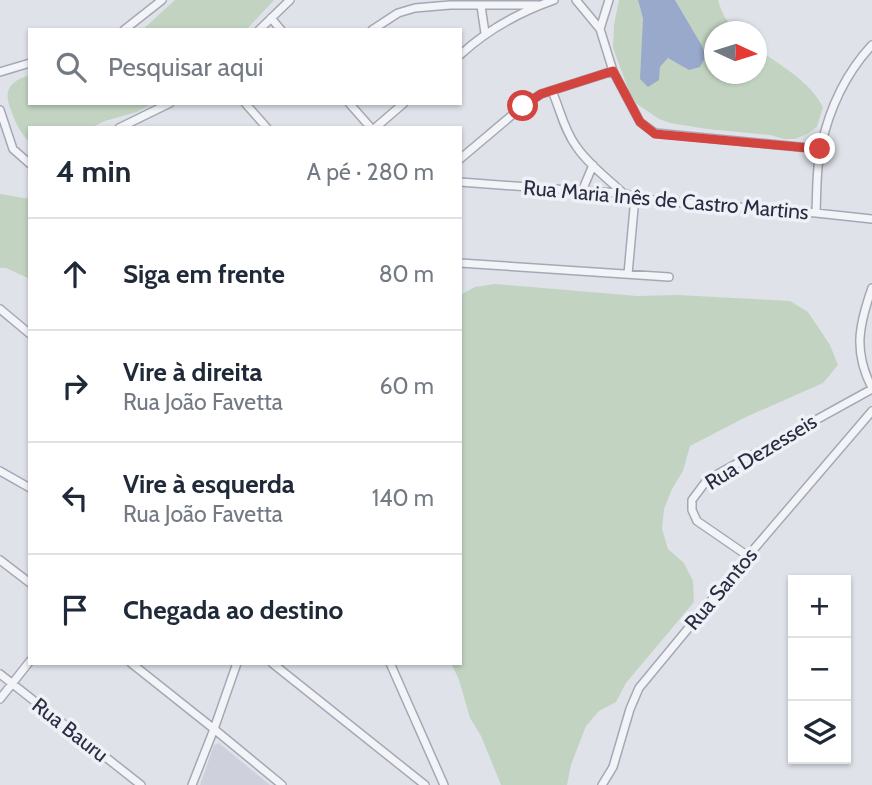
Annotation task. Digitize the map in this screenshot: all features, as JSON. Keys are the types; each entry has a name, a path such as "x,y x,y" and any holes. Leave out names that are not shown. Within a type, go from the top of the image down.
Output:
{"street":[{"path":"127,28 162,0"},
{"path":"262,28 290,0"},
{"path":"462,53 485,33 538,5 554,0"},
{"path":"576,0 600,29 613,71 640,122 655,134 820,149"},
{"path":"600,29 609,0"},
{"path":"375,28 398,13 415,8 450,5 538,5"},
{"path":"481,6 485,33"},
{"path":"271,18 279,28"},
{"path":"816,213 820,149 830,116 839,93 859,60 872,45"},
{"path":"0,72 28,64"},
{"path":"462,157 524,104 541,94 613,71"},
{"path":"552,91 565,127 576,147 624,193"},
{"path":"124,126 166,105"},
{"path":"247,105 265,126"},
{"path":"351,105 371,126"},
{"path":"375,126 402,105"},
{"path":"0,110 13,149 28,162"},
{"path":"582,191 593,165"},
{"name":"Rua Maria Inês de Castro Martins","path":"462,182 624,193 660,201 872,219"},
{"path":"628,274 635,197"},
{"path":"462,262 669,277"},
{"path":"872,288 859,338 863,371 872,388"},
{"path":"1,311 28,332"},
{"name":"Rua Dezesseis","path":"748,556 696,521 692,500 699,490 707,480 872,388"},
{"name":"Rua Santos","path":"602,785 613,767 639,688 872,411"},
{"path":"0,471 28,487"},
{"path":"0,560 28,581"},
{"path":"0,699 28,664"},
{"path":"134,665 282,785"},
{"path":"192,785 236,665"},
{"path":"275,665 425,785"},
{"path":"391,665 444,785"},
{"name":"Rua Bauru","path":"0,674 141,785"}],"shaded area":[{"path":"219,743 270,785 200,785 214,745"}],"green space":[{"path":"175,0 274,0 248,28 144,28"},
{"path":"619,0 638,0 643,32 660,67 668,58 701,44 675,0 718,0 728,21 704,21 704,84 767,84 767,55 802,81 817,97 823,107 817,127 795,139 784,139 770,135 707,129 659,119 637,104 630,94 613,48"},
{"path":"28,76 28,105 149,105 137,112 94,126 28,126 28,140 21,132 9,106 9,89 16,81"},
{"path":"0,194 28,199 28,278 0,268"},
{"path":"495,284 637,296 677,295 790,301 808,312 830,345 838,365 823,383 746,417 690,446 683,471 664,509 662,529 668,549 684,563 693,581 694,602 626,683 616,702 599,711 586,726 571,765 567,785 501,785 481,736 470,718 452,665 462,665 462,294 475,287"}],"water":[{"path":"638,0 675,0 704,51 700,67 689,70 668,58 660,67 659,80 648,87 640,79 643,19"}],"route":[{"path":"523,106 541,94 613,71 640,122 655,134 820,149"}]}
